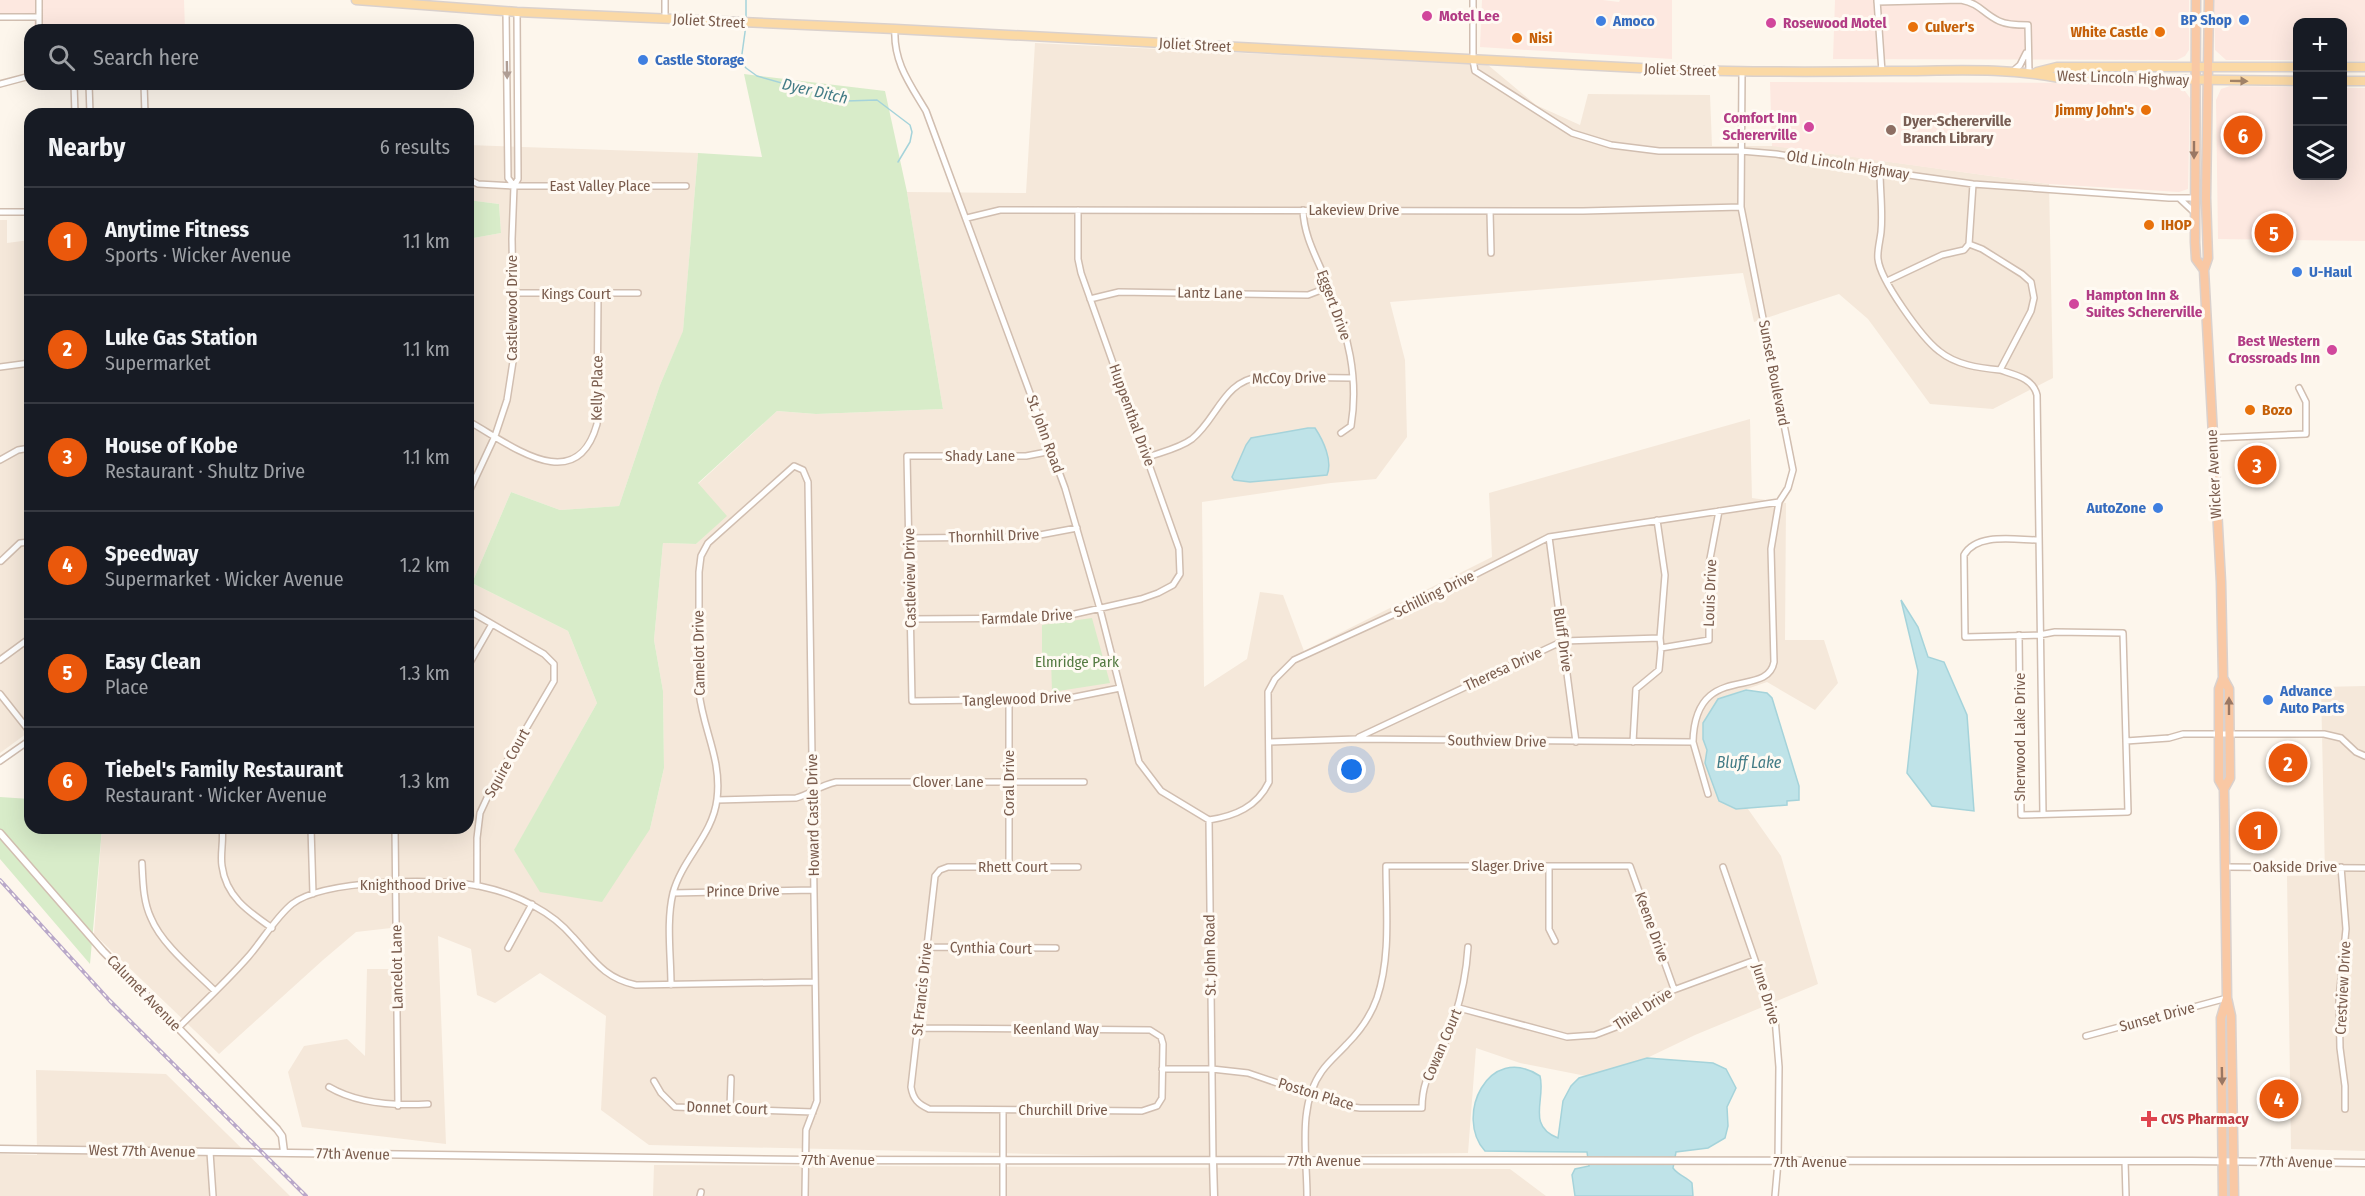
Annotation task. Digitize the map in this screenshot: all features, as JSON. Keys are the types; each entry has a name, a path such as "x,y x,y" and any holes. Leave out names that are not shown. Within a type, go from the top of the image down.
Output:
{"highway":[{"name":"Wicker Avenue","path":"2196,0 2194,198 2196,259 2204,270"},
{"name":"Wicker Avenue","path":"2209,0 2208,258 2204,270 2221,582 2223,678 2219,689 2219,780 2224,789 2227,998 2231,1016 2234,1196"},
{"path":"2194,198 2200,200 2203,227 2207,230"},
{"name":"Wicker Avenue","path":"2223,678 2229,689 2230,778 2224,789"},
{"name":"Wicker Avenue","path":"2223,1196 2221,1018 2227,998"}],"main road":[{"name":"Joliet Street","path":"356,0 517,12 1742,72 2031,72"},
{"name":"West Lincoln Highway","path":"2031,72 2057,67 2293,67"},
{"path":"2347,67 2365,67"},
{"name":"West Lincoln Highway","path":"2031,72 2060,78 2293,81"},
{"path":"2347,81 2365,81"}],"street":[{"path":"39,0 39,24"},
{"path":"665,0 665,19"},
{"path":"1473,0 1473,60"},
{"path":"1882,72 1877,1 1961,0 1974,3 1997,21 2006,24 2028,25 2031,72"},
{"path":"1980,0 1980,8"},
{"name":"Castlewood Drive","path":"474,481 495,436 507,400 514,355 513,186 508,178 506,11"},
{"name":"Castlewood Drive","path":"513,186 518,179 517,12"},
{"path":"0,16 39,17"},
{"name":"St. John Road","path":"895,29 894,48 902,70 927,111 1052,451 1100,609 1139,762 1161,791 1209,820 1214,1161"},
{"path":"2012,72 2024,59 2028,46"},
{"name":"Old Lincoln Highway","path":"1473,60 1475,71 1478,74 1572,133 1611,145 1659,151 1741,151 1776,154 1973,183 2194,198"},
{"name":"Sunset Boulevard","path":"1693,742 1693,727 1698,710 1707,697 1764,677 1771,671 1774,662 1770,558 1779,502 1788,488 1793,470 1741,207 1742,72"},
{"path":"0,84 24,78"},
{"path":"74,90 75,108"},
{"path":"89,90 90,108"},
{"path":"144,90 145,108"},
{"name":"Sherwood Lake Drive","path":"1880,171 1881,230 1878,260 1887,281 1918,328 1938,351 1958,362 2000,370 2024,378 2035,386 2037,394 2043,814"},
{"name":"East Valley Place","path":"474,182 513,186 686,186"},
{"path":"1887,281 1942,255 1964,250 1969,244 1973,183"},
{"path":"2179,198 2195,213"},
{"name":"Lakeview Drive","path":"967,218 1000,210 1490,211 1741,207"},
{"name":"Huppenthal Drive","path":"1078,210 1078,259 1090,299 1179,549 1180,574 1173,585 1141,599"},
{"name":"Eggert Drive","path":"1303,210 1305,231 1347,337 1353,378 1354,411 1351,426 1341,433"},
{"path":"1490,211 1491,253"},
{"path":"0,212 24,212"},
{"path":"1969,244 1982,249 2031,282 2034,298 2031,311 2000,370"},
{"name":"Lantz Lane","path":"1090,299 1119,292 1308,295 1329,287"},
{"name":"Kings Court","path":"514,293 638,293"},
{"name":"Kelly Place","path":"474,425 534,458 550,463 569,462 583,454 592,440 597,424 598,294"},
{"path":"0,367 24,364"},
{"name":"McCoy Drive","path":"1148,457 1190,441 1205,427 1228,392 1245,379 1260,377 1353,378"},
{"path":"2212,438 2306,434 2306,402 2298,388"},
{"path":"0,460 24,449"},
{"name":"Shady Lane","path":"908,456 1026,456 1052,451"},
{"name":"Castleview Drive","path":"908,456 912,701"},
{"name":"Camelot Drive","path":"671,985 670,929 673,893 684,867 712,820 717,800 718,773 714,749 700,705 699,692 701,556 708,543 789,469 794,466 802,470"},
{"name":"Howard Castle Drive","path":"802,470 808,482 817,1101 806,1130 805,1196"},
{"name":"Schilling Drive","path":"1209,820 1237,815 1255,802 1265,791 1269,782 1268,692 1275,679 1294,660 1423,601 1549,537 1779,502"},
{"name":"Louis Drive","path":"1661,648 1709,640 1709,564 1719,511"},
{"path":"1633,742 1636,689 1659,670 1665,575 1657,520"},
{"name":"Thornhill Drive","path":"909,538 1029,537 1077,528"},
{"name":"Bluff Drive","path":"1549,537 1576,742"},
{"name":"Sherwood Lake Drive","path":"2019,635 2021,815 2128,812 2123,633 2055,632 2039,635 2019,635 1965,637 1964,555 1968,548 1987,540 2039,540"},
{"path":"1,561 20,543 24,543"},
{"name":"Farmdale Drive","path":"910,619 1038,619 1074,616 1141,599"},
{"path":"474,614 492,624 474,656"},
{"name":"Squire Court","path":"477,885 477,838 480,813 493,785 554,681 554,664 544,654 492,624"},
{"name":"Theresa Drive","path":"1356,739 1563,641 1660,638"},
{"path":"0,660 24,642"},
{"name":"Tanglewood Drive","path":"912,701 1065,699 1120,688"},
{"path":"0,693 24,724"},
{"name":"Coral Drive","path":"1009,701 1009,866"},
{"path":"2126,741 2169,738 2183,734 2324,734 2341,738 2356,752 2365,756"},
{"name":"Southview Drive","path":"1269,742 1356,739 1693,742"},
{"path":"1693,742 1708,794"},
{"path":"0,761 24,744"},
{"name":"Clover Lane","path":"717,800 796,798 819,786 836,782 1084,782"},
{"name":"Calumet Avenue","path":"0,833 103,951 277,1129 282,1136 284,1152"},
{"path":"222,834 222,867 229,889 243,907 272,928"},
{"path":"311,834 313,894"},
{"name":"Lancelot Lane","path":"395,834 398,1106"},
{"path":"142,863 144,896 151,919 162,938 215,991"},
{"name":"Slager Drive","path":"1310,1093 1321,1071 1357,1033 1376,1001 1385,964 1386,866 1630,866"},
{"path":"1549,866 1549,929 1555,941"},
{"name":"Keene Drive","path":"1630,866 1674,989"},
{"name":"Rhett Court","path":"948,867 1078,867"},
{"name":"St Francis Drive","path":"929,1109 916,1101 911,1087 935,876 940,870 948,867"},
{"name":"June Drive","path":"1723,867 1772,1005 1777,1032 1778,1162 1775,1196"},
{"name":"Oakside Drive","path":"2225,867 2365,868"},
{"name":"Crestview Drive","path":"2341,867 2346,929 2339,999 2345,1109"},
{"name":"Knighthood Drive","path":"178,1028 248,957 292,904 313,894 350,885 446,883 477,885 513,895 550,916 572,935 607,974 620,982 636,985 815,982"},
{"name":"Prince Drive","path":"673,893 814,890"},
{"path":"508,948 532,904"},
{"name":"Cynthia Court","path":"927,947 1056,948"},
{"name":"Cowan Court","path":"1422,1108 1425,1081 1446,1041 1459,1008 1464,987 1467,947"},
{"name":"Thiel Drive","path":"1459,1008 1567,1037 1595,1035 1616,1027 1660,994 1755,960"},
{"name":"Sunset Drive","path":"2086,1036 2227,998"},
{"name":"Keenland Way","path":"918,1028 1150,1030 1161,1037 1162,1069"},
{"name":"Poston Place","path":"1162,1069 1212,1069 1248,1073 1345,1106 1422,1108"},
{"name":"Churchill Drive","path":"929,1109 1149,1110 1157,1106 1162,1098 1162,1069"},
{"path":"730,1108 731,1078"},
{"name":"Donnet Court","path":"654,1081 661,1093 675,1107 813,1112"},
{"path":"329,1087 344,1096 398,1106 428,1104"},
{"path":"1307,1196 1306,1120 1310,1093"},
{"path":"1003,1110 1003,1196"},
{"name":"West 77th Avenue","path":"0,1149 284,1152"},
{"path":"210,1152 213,1196"},
{"name":"77th Avenue","path":"284,1152 806,1160 2365,1163"},
{"path":"1214,1161 1214,1196"},
{"path":"2125,1161 2126,1196"}],"shaded area":[{"path":"0,0 184,0 185,24 34,24 34,20 0,20"},
{"path":"1482,0 1619,2 1620,0 1672,0 1672,59 1480,47"},
{"path":"1835,0 2189,0 2189,50 2185,56 2177,60 1833,59"},
{"path":"2214,0 2365,0 2365,61 2347,61 2347,18 2293,18 2293,60 2226,60 2215,50"},
{"path":"1035,43 1488,65 1536,105 1580,125 1588,94 1710,95 1712,146 1776,146 2049,184 2053,378 1993,409 1930,404 1868,319 1839,294 1754,322 1743,273 1390,302 1405,360 1407,437 1376,479 1331,483 1202,502 1204,687 1247,659 1260,592 1283,595 1304,651 1492,557 1489,493 1750,419 1752,498 1786,503 1785,640 1824,640 1838,683 1815,710 1767,682 1718,699 1703,723 1703,739 1707,750 1705,763 1716,787 1717,795 1736,809 1748,809 1781,856 1818,984 1695,1035 1647,1058 1586,1076 1520,1063 1476,1048 1468,1153 1171,1157 649,1145 601,1110 606,1016 540,973 495,1003 477,995 471,949 438,936 446,1144 302,1127 288,1072 304,1046 347,1039 365,1056 367,969 392,969 391,928 356,932 219,1054 94,934 102,834 474,834 474,584 568,631 597,703 514,851 650,829 664,768 663,691 654,640 663,543 696,544 726,516 698,484 777,411 816,414 943,409 907,192 1026,193"},
{"path":"1770,82 2104,83 2176,87 2185,91 2190,98 2188,189 2179,192 2049,184 1772,146"},
{"path":"2230,86 2293,87 2293,180 2347,180 2347,88 2365,88 2365,241 2218,239 2216,100 2221,89"},
{"path":"474,145 698,153 683,332 660,385 619,506 560,510 511,492 474,578 474,238 501,233 499,204 474,201"},
{"path":"0,220 7,220 7,243 24,241 24,735 0,753"},
{"path":"2365,686 2365,1151 2291,1149 2287,876 2325,875 2321,687"},
{"path":"36,1070 166,1074 290,1196 0,1196 0,1154 37,1155"},
{"path":"654,1165 1510,1169 1546,1196 653,1196"}],"green space":[{"path":"744,74 885,91 907,192 943,409 816,414 777,411 698,483 727,516 696,544 663,543 654,640 663,691 664,768 650,829 602,902 540,892 514,850 597,703 568,631 474,584 474,578 511,492 560,510 619,506 660,385 683,331 698,153 762,157"},
{"path":"474,201 499,204 501,233 474,238"},
{"name":"Elmridge Park","path":"1092,618 1110,683 1052,692 1051,659 1042,658 1042,625"},
{"path":"0,797 24,799 24,834 101,834 90,964 0,859"}],"water":[{"path":"1315,428 1324,444 1329,463 1327,475 1250,482 1234,480 1232,477 1251,438"},
{"path":"1901,600 1918,627 1928,657 1944,662 1967,715 1974,811 1932,806 1907,773 1918,671"},
{"name":"Bluff Lake","path":"1746,690 1767,693 1772,698 1799,786 1799,800 1787,801 1787,805 1736,809 1719,801 1705,763 1707,750 1703,739 1703,723 1718,699"},
{"path":"1647,1058 1713,1063 1726,1069 1736,1088 1727,1107 1728,1126 1725,1138 1708,1148 1676,1152 1673,1168 1692,1183 1693,1196 1575,1196 1572,1175 1575,1169 1589,1166 1587,1152 1485,1151 1476,1137 1473,1120 1475,1103 1481,1088 1492,1076 1505,1069 1521,1068 1540,1076 1540,1119 1548,1133 1558,1138 1563,1101 1571,1086 1579,1078"}],"waterway":[{"name":"Dyer Ditch","path":"746,0 746,18"},
{"name":"Dyer Ditch","path":"746,25 741,61 757,76 846,101 877,100 910,125 912,132 910,142 898,162"}],"railway":[{"path":"0,880 110,1001 306,1196"}],"place":[{"name":"Motel Lee","path":"1427,16"},
{"name":"BP Shop","path":"2244,20"},
{"name":"Amoco","path":"1601,21"},
{"name":"Rosewood Motel","path":"1771,23"},
{"name":"Culver's","path":"1913,27"},
{"name":"White Castle","path":"2160,32"},
{"name":"Nisi","path":"1517,38"},
{"name":"Castle Storage","path":"643,60"},
{"name":"Jimmy John's","path":"2146,110"},
{"name":"Comfort Inn Schererville","path":"1809,127"},
{"name":"Dyer-Schererville Branch Library","path":"1891,130"},
{"name":"Tiebel's Family Restaurant","path":"2243,135"},
{"name":"IHOP","path":"2149,225"},
{"name":"Easy Clean","path":"2274,233"},
{"name":"U-Haul","path":"2297,272"},
{"name":"Hampton Inn & Suites Schererville","path":"2074,304"},
{"name":"Best Western Crossroads Inn","path":"2332,350"},
{"name":"Bozo","path":"2250,410"},
{"name":"House of Kobe","path":"2257,465"},
{"name":"AutoZone","path":"2158,508"},
{"name":"Advance Auto Parts","path":"2268,700"},
{"name":"Luke Gas Station","path":"2288,763"},
{"name":"Anytime Fitness","path":"2258,831"},
{"name":"Speedway","path":"2279,1099"},
{"name":"CVS Pharmacy","path":"2149,1119"}]}
